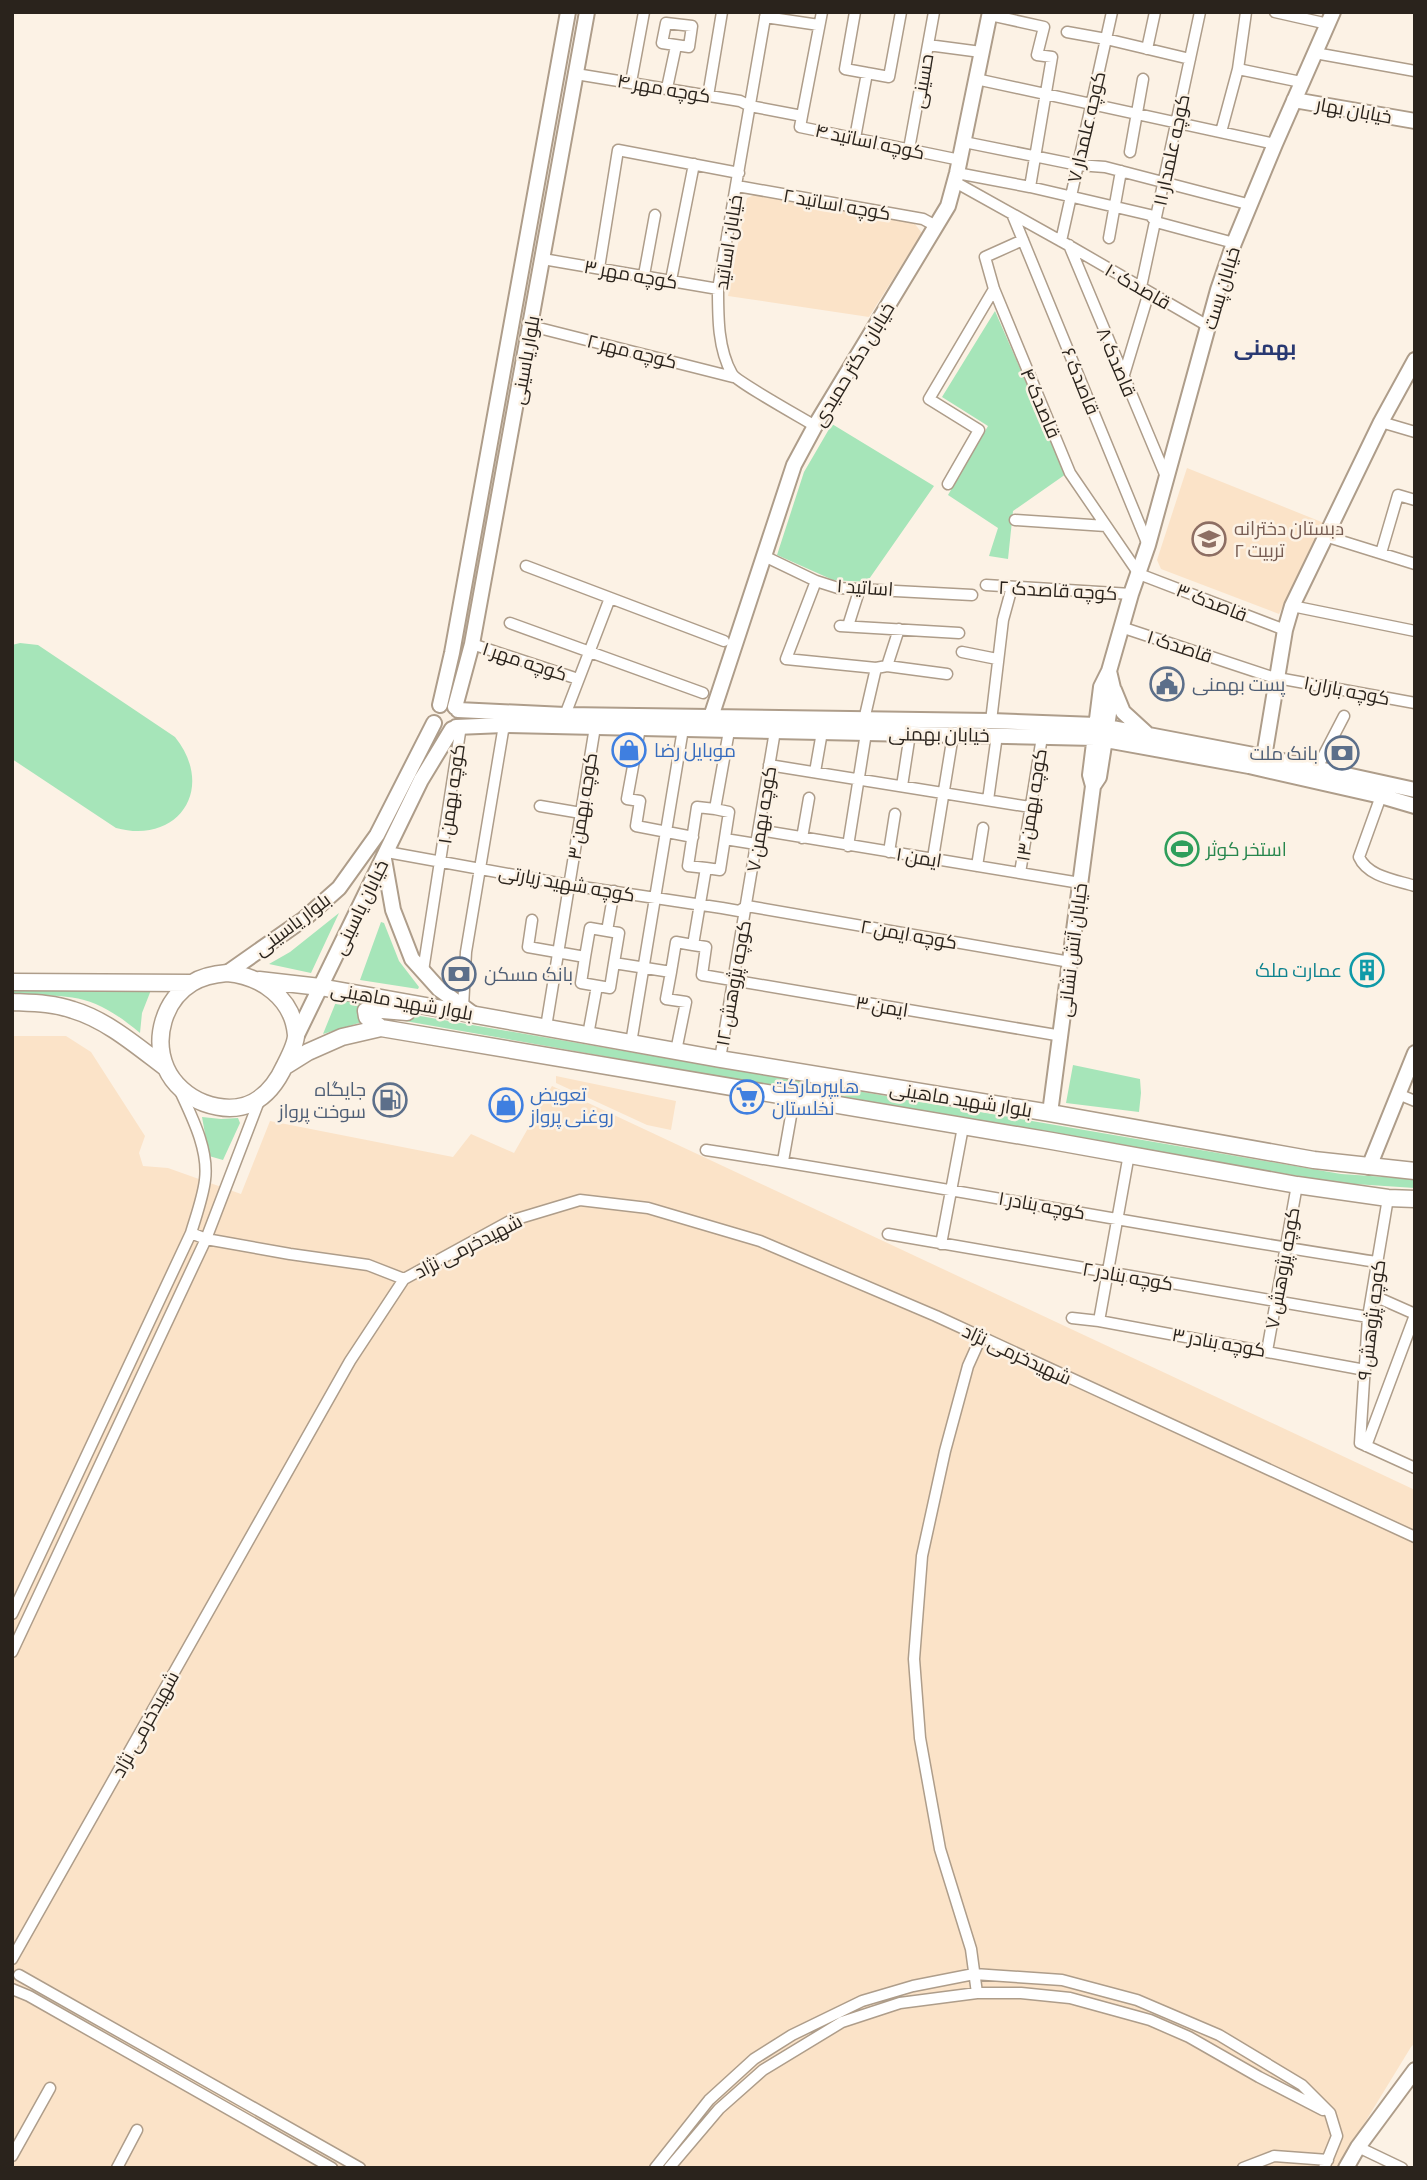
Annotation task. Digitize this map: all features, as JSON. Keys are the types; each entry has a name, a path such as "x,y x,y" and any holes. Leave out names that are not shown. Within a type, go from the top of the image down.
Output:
{"main road":[{"path":"244,974 259,980 278,994 291,1014 296,1037 274,1086 259,1101 238,1108 216,1107 195,1100 178,1086 166,1068 161,1050 161,1030 166,1012 177,996 191,983 208,975 244,974"},
{"name":"بلوار شهید ماهینی","path":"259,980 468,1011 720,1059 1314,1160 1415,1171"},
{"path":"12,982 191,983"},
{"path":"12,1002 47,1004 75,1010 106,1025 166,1068"},
{"path":"381,1028 367,1017 366,1010 410,1012 425,1006"},
{"name":"بلوار شهید ماهینی","path":"284,1067 308,1052 342,1037 381,1028 1129,1154 1297,1185 1388,1198 1415,1199"}],"street":[{"name":"بلوار یاسینی","path":"440,705 452,653 568,12"},
{"name":"بلوار یاسینی","path":"456,708 472,644 587,12"},
{"path":"631,82 644,12"},
{"path":"708,96 722,12"},
{"path":"802,116 822,12"},
{"path":"855,12 845,69 889,77 901,12"},
{"name":"حسینی","path":"909,149 934,12"},
{"name":"کوچه علمدار ۷","path":"1065,243 1070,196 1112,12"},
{"path":"1146,48 1155,12"},
{"name":"کوچه علمدار ۱۱","path":"1123,378 1145,290 1156,222 1200,12"},
{"path":"1222,132 1238,69 1246,12"},
{"path":"1275,12 1330,18"},
{"path":"990,14 1044,27 1037,55 1052,57 1030,187"},
{"name":"خیابان دکتر حمیدی","path":"711,717 794,465 947,206 964,142 990,14"},
{"path":"765,15 819,26"},
{"name":"خیابان اساتید","path":"733,377 718,326 718,289 765,15"},
{"name":"خیابان پست","path":"1131,594 1148,545 1218,290 1234,243 1330,18"},
{"path":"1066,32 1191,59"},
{"path":"928,45 981,52"},
{"path":"667,88 676,46"},
{"path":"1315,53 1415,71"},
{"path":"1238,69 1301,82"},
{"path":"855,138 867,73"},
{"name":"کوچه مهر ۴","path":"576,74 740,101 750,106"},
{"path":"976,79 1275,144"},
{"path":"1130,152 1143,79"},
{"name":"خیابان بهار","path":"1294,100 1415,121"},
{"name":"کوچه اساتید ۴","path":"750,106 802,116 800,127 909,149 957,172 1150,215 1156,222 1234,243"},
{"path":"964,142 1121,171 1251,205"},
{"path":"599,268 618,150 739,173"},
{"path":"671,280 694,164"},
{"path":"1109,237 1121,171"},
{"name":"قاصدک ۱۰","path":"957,172 1013,216 1208,326"},
{"name":"کوچه اساتید ۲","path":"737,186 923,219 936,226"},
{"path":"644,275 655,215"},
{"name":"قاصدک ۶","path":"1013,216 1148,545"},
{"name":"قاصدک ۴","path":"1024,240 985,257 994,289 1070,473 1139,574"},
{"name":"قاصدک ۸","path":"1065,243 1167,479"},
{"name":"کوچه مهر ۳","path":"543,259 718,289"},
{"path":"948,484 979,430 929,399 994,289"},
{"name":"کوچه مهر ۲","path":"531,326 733,377"},
{"path":"1264,757 1285,630 1292,606 1381,422 1409,382 1415,360"},
{"path":"733,377 815,426"},
{"path":"1381,422 1415,432"},
{"path":"1381,554 1398,495 1415,500"},
{"path":"1015,520 1106,526"},
{"path":"1325,536 1415,564"},
{"name":"اساتید ۱","path":"764,556 816,581 838,588 972,595"},
{"path":"526,566 724,641"},
{"name":"قاصدک ۳","path":"1139,574 1285,630"},
{"path":"816,581 786,659 947,674"},
{"name":"کوچه قاصدک ۲","path":"986,585 1131,594"},
{"path":"988,800 997,659 1012,587"},
{"path":"860,588 844,626 959,633"},
{"path":"1101,732 1101,687 1109,671 1131,594"},
{"path":"565,715 610,598"},
{"path":"1292,606 1415,631"},
{"path":"510,622 703,693"},
{"name":"قاصدک ۱","path":"1121,627 1272,677 1279,676"},
{"path":"848,846 865,727 881,667 899,629"},
{"name":"کوچه مهر ۱","path":"472,644 578,679"},
{"path":"962,652 997,659"},
{"path":"1109,671 1123,712 1148,734"},
{"name":"کوچه باران۱","path":"1279,676 1415,703"},
{"path":"1101,732 1113,688"},
{"path":"456,727 444,731 434,723 432,715 440,705 448,703 456,708 460,719 456,727 421,780 385,855 393,910 412,959 439,989 468,1011"},
{"name":"خیابان بهمنی","path":"456,708 565,715 711,717 865,727 994,728 1148,734 1415,790"},
{"path":"1317,768 1344,716"},
{"name":"بلوار یاسینی","path":"227,973 304,919 339,888 377,835 434,723"},
{"path":"468,1011 466,952 504,725"},
{"name":"خیابان بهمنی","path":"456,727 504,725 775,732 822,732 865,727 910,734 953,735 994,728 1042,737 1101,732 1415,806"},
{"name":"کوچه بهمن ۱","path":"423,971 442,861 456,727"},
{"name":"کوچه بهمن ۳","path":"545,1027 595,727"},
{"path":"640,728 627,799 640,801 636,826 693,837"},
{"path":"631,1043 683,729"},
{"path":"715,809 729,731"},
{"name":"کوچه بهمن ۷","path":"747,906 775,732"},
{"path":"815,772 822,732"},
{"name":"خیابان آتش نشانی","path":"1050,1113 1093,786 1099,777 1101,732"},
{"path":"902,786 910,734"},
{"path":"933,858 953,735"},
{"name":"کوچه بهمن ۱۳","path":"1020,873 1042,737"},
{"path":"769,765 1030,807"},
{"path":"1381,796 1359,857 1363,866 1371,872 1415,886"},
{"path":"802,838 808,798"},
{"path":"540,806 581,813"},
{"path":"697,807 715,809 729,812 720,870 688,866 697,807"},
{"path":"889,852 895,814"},
{"path":"977,866 983,828"},
{"name":"ایمن ۱","path":"759,830 1080,883"},
{"path":"725,839 756,844"},
{"name":"کوچه شهید زیارتی","path":"385,855 442,861 569,885 739,911 747,906"},
{"name":"خیابان یاسینی","path":"296,1037 385,855"},
{"path":"676,1051 685,1002 666,999 676,942 693,944 706,868"},
{"path":"607,931 614,891"},
{"name":"کوچه ایمن ۲","path":"747,906 1070,962"},
{"name":"کوچه پژوهش ۱۲","path":"720,1059 747,906"},
{"path":"531,920 528,947 585,957"},
{"path":"590,928 607,931 619,933 610,988 581,983 590,928"},
{"name":"ایمن ۳","path":"693,944 706,947 702,975 1062,1036"},
{"path":"614,962 671,972"},
{"path":"588,1035 597,986"},
{"path":"1369,1167 1415,1053"},
{"path":"12,1615 191,1233 205,1179 205,1161 193,1121 178,1086"},
{"path":"1398,1094 1415,1101"},
{"path":"783,1161 794,1099"},
{"path":"12,1652 206,1239 259,1101"},
{"path":"941,1244 963,1127"},
{"name":"کوچه بنادر ۱","path":"706,1150 1377,1262"},
{"path":"1099,1321 1129,1154"},
{"name":"کوچه پژوهش ۷","path":"1267,1351 1297,1185"},
{"name":"کوچه پژوهش ۹","path":"1363,1444 1368,1317 1388,1198"},
{"name":"شهیدخرمی نژاد","path":"12,1960 350,1361 404,1279 510,1221 580,1199 648,1208 760,1241 981,1337 1415,1537"},
{"path":"191,1233 206,1239 368,1265 404,1279"},
{"name":"کوچه بنادر ۲","path":"888,1234 1368,1317"},
{"path":"1372,1295 1415,1314 1363,1444 1415,1468"},
{"name":"کوچه بنادر ۳","path":"1072,1318 1365,1370"},
{"path":"977,1993 971,1949 940,1849 920,1738 914,1659 922,1556 965,1378 981,1337"},
{"path":"12,1960 18,1966 19,1975 12,1987 332,2168"},
{"path":"655,2168 709,2100 754,2059 792,2035 862,2001 914,1986 974,1974 1062,1980 1137,2000 1219,2035 1302,2085 1330,2113 1337,2136 1326,2164 1274,2156 1244,2168"},
{"path":"19,1975 360,2168"},
{"path":"669,2168 719,2109 764,2070 842,2022 900,2003 977,1993 1021,1993 1070,1998 1150,2020 1189,2037 1284,2091 1330,2113"},
{"path":"754,2059 764,2070"},
{"path":"1346,2168 1358,2147 1409,2089 1415,2070"},
{"path":"12,2157 50,2088"},
{"path":"117,2168 137,2130"},
{"path":"1358,2147 1402,2168"}],"shaded area":[{"path":"754,195 914,223 922,233 869,317 728,296 747,198"},
{"name":"دبستان دخترانه تربیت ۲","path":"1187,468 1324,523 1279,614 1161,569 1157,560"},
{"path":"12,1036 66,1036 91,1052 145,1136 139,1153 143,1166 168,1168 241,1194 270,1121 453,1157 471,1134 514,1153 552,1086 1415,1490 1415,2043 1337,2168 12,2168"},
{"path":"556,1076 676,1101 671,1130 647,1125 556,1083"}],"green space":[{"path":"995,311 1066,474 1013,511 1008,559 989,556 998,528 948,495 988,426 942,397"},
{"path":"832,424 934,486 867,582 833,580 777,555 804,472"},
{"path":"12,645 38,645 175,737 187,756 192,775 191,793 184,808 173,820 158,828 138,831 116,828 12,759"},
{"path":"339,913 311,973 269,964 290,952"},
{"path":"381,922 384,923 399,961 418,989 360,980"},
{"path":"12,987 151,990 142,1013 140,1033 94,1003 66,997 12,995"},
{"path":"338,997 366,1003 359,1012 362,1022 323,1034"},
{"path":"371,1015 408,1018 420,1016 1341,1174 1415,1179 1415,1188 1339,1183"},
{"path":"1073,1065 1140,1079 1139,1112 1066,1103"},
{"path":"202,1117 238,1118 240,1123 223,1160 209,1156"}],"place":[{"name":"دبستان دخترانه تربیت ۲","path":"1209,539"},
{"name":"پست بهمنی","path":"1167,684"},
{"name":"موبایل رضا","path":"629,750"},
{"name":"بانک ملت","path":"1342,753"},
{"name":"استخر کوثر","path":"1182,849"},
{"name":"عمارت ملک","path":"1367,970"},
{"name":"بانک مسکن","path":"459,974"},
{"name":"هایپرمارکت نخلستان","path":"747,1097"},
{"name":"جایگاه سوخت پرواز","path":"390,1100"},
{"name":"تعویض روغنی پرواز","path":"506,1105"}],"district":[{"name":"بهمنی","path":"1265,348"}]}
